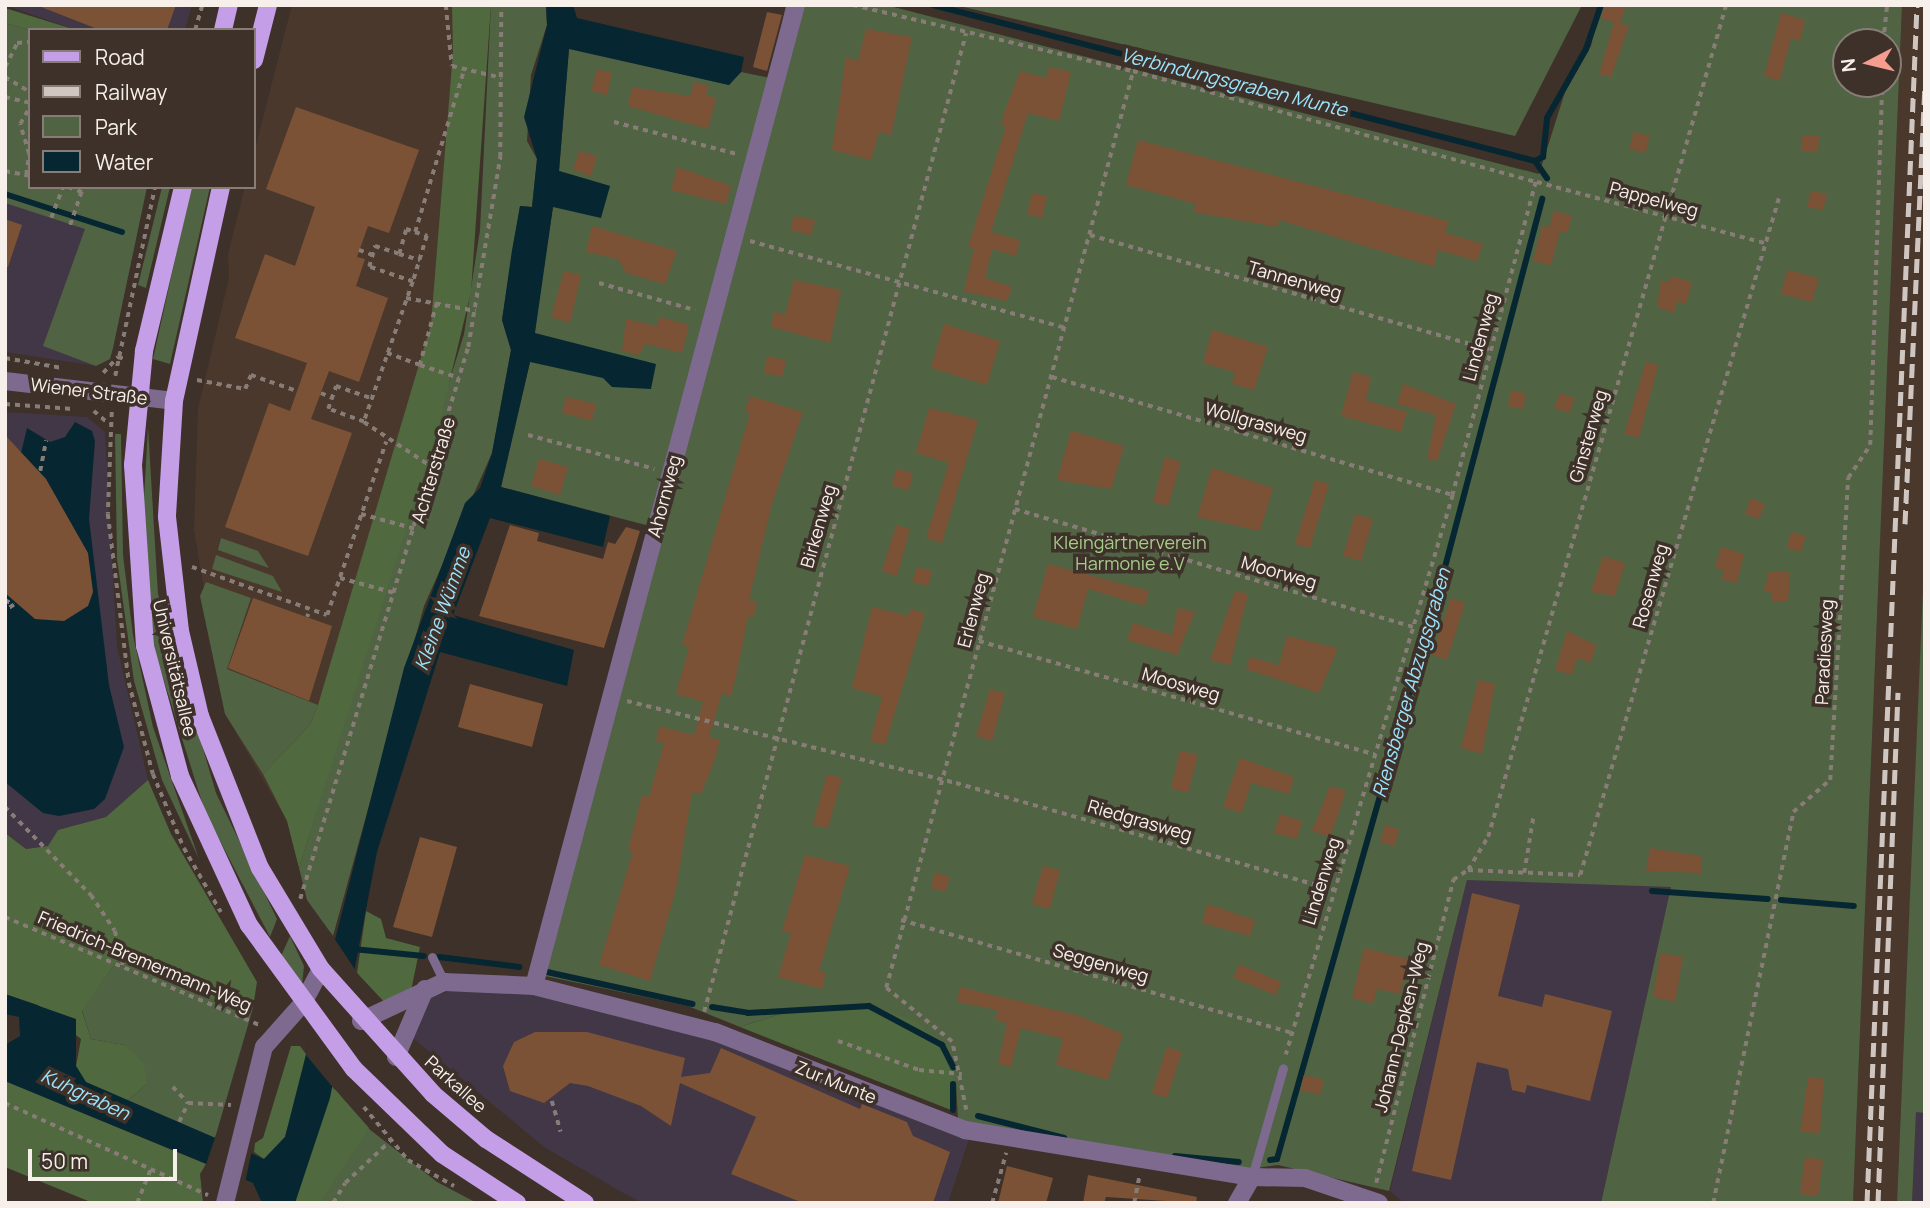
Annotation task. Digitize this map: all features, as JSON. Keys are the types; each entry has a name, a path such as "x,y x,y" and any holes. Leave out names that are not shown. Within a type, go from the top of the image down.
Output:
{"main road":[{"path":"223,28 229,5"},
{"path":"256,52 268,5"},
{"name":"Universitätsallee","path":"183,189 138,397 137,598 164,723 211,853 249,925 307,1009"},
{"name":"Universitätsallee","path":"220,189 174,401 169,558 200,716 260,868 320,969"},
{"name":"Parkallee","path":"320,969 361,1021 396,1057 486,1139 586,1203"},
{"path":"307,1009 354,1069 442,1154 517,1203"}],"street":[{"name":"Ahornweg","path":"534,986 796,5"},
{"name":"Wiener Straße","path":"5,381 174,401"},
{"path":"223,1203 238,1135 272,1034 307,1009 320,969"},
{"name":"Zur Munte","path":"361,1021 425,988 444,982 534,986 699,1028 965,1130 1252,1177 1305,1178 1376,1200"},
{"path":"396,1057 425,988"},
{"path":"1237,1203 1252,1177"}],"lane":[{"path":"432,957 444,982"},
{"path":"1252,1177 1283,1068"}],"path":[{"path":"196,28 202,5"},
{"path":"446,5 452,66 502,78"},
{"name":"Achterstraße","path":"291,919 435,469 476,311 500,157 502,5"},
{"path":"853,5 1133,71 1536,182"},
{"name":"Ginsterweg","path":"1468,870 1488,837 1726,5"},
{"path":"1885,28 1887,5"},
{"name":"Birkenweg","path":"699,1028 774,739 901,282 966,33"},
{"path":"5,67 17,43 28,42"},
{"path":"415,232 464,70"},
{"name":"Erlenweg","path":"965,1130 962,1074 952,1042 886,988 937,781 1052,377 1133,71"},
{"path":"5,77 28,91"},
{"path":"5,97 28,104"},
{"name":"Paradiesweg","path":"1713,1203 1793,812 1830,780 1848,478 1870,445 1882,98"},
{"path":"28,109 20,124 28,151"},
{"path":"614,122 755,159"},
{"path":"5,171 28,176"},
{"name":"Pappelweg","path":"1536,182 1765,243"},
{"name":"Lindenweg","path":"1283,1068 1453,495 1536,182"},
{"path":"51,218 64,189"},
{"path":"70,225 82,189"},
{"path":"113,394 118,356 155,189"},
{"name":"Rosenweg","path":"1468,870 1580,875 1779,197"},
{"path":"364,422 427,236 407,229 399,254"},
{"name":"Tannenweg","path":"1090,235 1493,351"},
{"path":"735,237 1065,328"},
{"path":"412,282 369,267 375,246 420,260"},
{"path":"359,250 373,255"},
{"path":"599,283 713,315"},
{"path":"406,298 476,311"},
{"path":"419,365 437,303"},
{"path":"387,353 460,379"},
{"path":"97,375 118,356"},
{"path":"5,358 55,363 68,372"},
{"path":"178,376 245,389 251,375 297,391"},
{"name":"Wollgrasweg","path":"1052,377 1453,495"},
{"path":"371,398 336,386 328,410 364,422 386,442 435,469"},
{"path":"321,393 333,398"},
{"path":"5,404 95,411 111,426"},
{"path":"528,435 670,473"},
{"path":"40,471 46,441"},
{"path":"169,558 327,615 386,442"},
{"name":"Moorweg","path":"1015,509 1414,627"},
{"path":"361,514 416,529"},
{"path":"340,578 395,593"},
{"path":"5,600 14,605 5,611"},
{"name":"Moosweg","path":"979,641 1375,755"},
{"name":"Riedgrasweg","path":"611,696 937,781 1335,890"},
{"path":"5,807 91,895 115,931 124,967"},
{"path":"1524,873 1534,818"},
{"name":"Johann-Depken-Weg","path":"1376,1200 1453,880 1468,870"},
{"name":"Friedrich-Bremermann-Weg","path":"5,917 272,1034"},
{"name":"Seggenweg","path":"901,920 1292,1033"},
{"path":"838,1041 919,1070 962,1074"},
{"path":"173,1087 188,1103 246,1108"},
{"path":"552,1101 561,1132"},
{"path":"5,1103 152,1166 223,1203"},
{"path":"179,1122 188,1103"},
{"path":"992,1203 1010,1137"},
{"path":"334,1203 345,1182 390,1141"},
{"path":"1134,1203 1143,1160"},
{"path":"137,1203 152,1166"}],"shaded area":[{"path":"5,5 192,5 186,28 70,28"},
{"path":"292,5 491,5 439,425 299,868 287,821 225,714 194,530 198,409 229,278 228,254 244,189 256,189 256,145"},
{"path":"1902,5 1925,5 1925,541 1918,720 1897,1203 1853,1203 1898,98 1902,98"},
{"path":"5,23 28,29 28,189 147,189 110,359 96,366 5,352"},
{"path":"5,412 87,417 105,432 117,646 148,780 106,817 58,830 48,846 26,849 5,833"},
{"path":"1477,876 1672,887 1601,1203 1404,1203 1390,1191 1467,880"},
{"path":"515,990 687,1031 969,1139 948,1203 643,1203 544,1147 408,1034 419,1002 450,991"},
{"path":"1916,1111 1925,1113 1925,1203 1912,1203"}],"green space":[{"path":"452,5 491,5 471,292 439,425 299,868 287,821 263,774 310,725 318,705 431,324 453,52"},
{"path":"491,5 546,5 547,25 531,75 527,141 537,159 532,207 520,206 502,320 511,350 492,453 424,606 333,936 307,900 299,868 464,334 480,230"},
{"name":"Kleingärtnerverein Harmonie e.V","path":"786,5 886,5 1539,174 1565,92 1591,46 1600,5 1902,5 1901,28 1832,28 1832,98 1898,98 1853,1203 1601,1203 1671,887 1467,880 1389,1191 1278,1165 1241,1170 958,1121 956,1083 799,1008 740,1027 688,1006 545,976 661,529 501,487 530,362 553,206 610,186 559,171 569,48 729,85 741,72 770,78"},
{"path":"955,5 1582,5 1515,136"},
{"path":"5,8 70,28 28,29 5,23"},
{"path":"5,23 28,29 28,189 147,189 110,359 96,366 43,346 85,229 5,203"},
{"path":"162,189 170,189 146,288 138,285"},
{"path":"191,189 210,189 170,364 153,359"},
{"path":"148,427 158,594 216,793 277,919 270,937 205,812 155,652 142,534"},
{"path":"115,434 121,434 123,555 133,635 153,727 199,859 162,780 134,681 117,559"},
{"path":"221,538 258,551 269,568 218,550"},
{"path":"216,555 273,576 282,592 212,569"},
{"path":"206,582 251,598 227,669 318,705 310,725 263,774 225,714 200,596"},
{"path":"1923,588 1925,1113 1916,1112 1912,1203 1897,1203"},
{"path":"148,780 171,834 257,982 253,1008 236,1009 117,961 82,1011 91,1039 124,1045 144,1063 147,1084 127,1101 85,1082 76,1066 81,1039 38,1005 5,994 5,833 26,849 48,846 58,830 106,817"},
{"path":"366,911 381,919 386,938 420,947 411,991 388,1006 357,973"},
{"path":"290,936 304,966 302,985 281,956"},
{"path":"117,961 236,1009 253,1008 215,1138 127,1101 147,1084 124,1045 91,1039 82,1010"},
{"path":"874,1006 917,1022 938,1043 956,1083 956,1112 740,1027 799,1008"},
{"path":"291,1046 300,1046 309,1058 285,1137 264,1159 254,1152 255,1143 263,1138"},
{"path":"5,1081 206,1164 200,1174 203,1203 93,1203 5,1167"},
{"path":"332,1086 364,1125 437,1182 477,1203 295,1203"},
{"path":"332,1086 369,1128 319,1203 295,1203"}],"water":[{"path":"546,5 573,5 577,18 744,57 741,72 729,85 569,49 559,171 610,186 601,218 553,207 535,333 656,364 651,389 612,387 603,378 530,362 501,487 610,516 603,547 490,518 453,615 574,650 567,686 440,652 377,852 330,1098 295,1203 262,1203 253,1183 5,1081 5,1045 20,1036 19,1017 5,1014 5,994 76,1019 76,1066 86,1082 264,1159 285,1137 404,668 465,503 480,488 492,453 511,350 502,320 512,250 520,206 532,207 537,159 524,117 547,25"},
{"path":"75,422 92,431 95,441 89,519 109,685 124,747 105,799 94,809 59,816 43,813 5,782 5,572 62,514 46,479 21,453 27,428 50,442 65,437"}],"pier":[{"path":"330,932 360,977 335,1090 306,1055"},
{"path":"216,1135 252,1150 245,1183 205,1167"}],"building":[{"path":"36,5 176,5 168,28 95,28"},
{"path":"1605,5 1626,5 1620,23 1629,26 1611,77 1599,74 1614,22 1601,18"},
{"path":"767,12 782,15 767,71 753,67"},
{"path":"1781,13 1805,20 1800,41 1791,38 1780,81 1764,76"},
{"path":"866,29 912,37 891,135 879,132 871,160 832,150 846,57 858,61"},
{"path":"1049,67 1071,72 1059,121 1028,113 991,232 1020,240 1016,256 992,249 985,278 1012,287 1007,301 964,291 974,248 968,247 1006,126 1001,125 1005,110 1020,71 1046,78"},
{"path":"597,69 612,73 607,95 591,91"},
{"path":"694,82 709,86 706,95 716,98 708,129 628,106 632,87 690,96"},
{"path":"296,107 419,150 389,233 368,226 357,257 365,259 356,286 388,298 359,382 329,371 311,419 352,433 308,556 225,527 269,403 290,411 307,363 235,338 265,254 295,266 315,207 266,189"},
{"path":"1634,132 1650,136 1645,153 1629,149"},
{"path":"1802,135 1819,136 1818,152 1801,151"},
{"path":"1138,140 1448,221 1445,233 1483,244 1477,261 1438,250 1434,267 1279,220 1277,227 1193,212 1196,204 1126,185"},
{"path":"579,151 597,156 591,176 573,170"},
{"path":"677,167 731,186 726,204 671,190"},
{"path":"1811,191 1827,194 1823,210 1807,207"},
{"path":"1032,193 1047,196 1042,218 1027,214"},
{"path":"1554,211 1572,216 1567,233 1560,231 1551,265 1533,261 1542,226 1549,227"},
{"path":"794,216 815,220 811,235 790,230"},
{"path":"5,219 22,225 8,267 5,267"},
{"path":"592,226 677,251 665,284 626,273 618,259 586,252"},
{"path":"1787,270 1819,278 1812,302 1781,294"},
{"path":"564,271 581,275 570,323 551,317"},
{"path":"1671,276 1692,282 1686,304 1677,301 1674,313 1657,307 1661,280 1669,282"},
{"path":"794,280 841,290 830,343 771,327 774,312 785,315"},
{"path":"659,317 689,325 682,353 646,344 638,355 622,351 626,319 657,326"},
{"path":"944,324 1000,341 987,385 931,368"},
{"path":"1212,330 1268,347 1254,390 1232,384 1235,372 1203,363"},
{"path":"767,356 786,360 782,377 764,373"},
{"path":"1646,362 1658,365 1639,438 1624,434"},
{"path":"1353,372 1371,377 1366,400 1407,412 1401,432 1341,416"},
{"path":"1403,384 1456,404 1437,461 1427,458 1436,415 1397,404"},
{"path":"1511,390 1526,394 1523,409 1508,406"},
{"path":"1560,393 1575,398 1569,413 1554,408"},
{"path":"750,396 803,412 771,507 749,600 757,602 753,618 748,616 731,696 722,693 709,737 720,740 716,756 701,794 692,792 676,889 650,981 599,965 633,851 628,850 642,795 649,797 664,743 656,741 659,726 694,735 703,702 676,694 689,647 682,645 750,413 745,411"},
{"path":"566,397 596,404 592,421 562,413"},
{"path":"929,408 978,420 942,543 926,538 949,463 916,453"},
{"path":"1071,431 1124,446 1111,489 1057,480"},
{"path":"5,435 46,479 88,553 93,592 88,606 64,621 35,619 5,593"},
{"path":"1165,457 1181,462 1168,506 1153,502"},
{"path":"539,459 568,467 560,495 531,486"},
{"path":"1212,468 1273,488 1260,531 1197,517"},
{"path":"896,469 913,473 909,490 892,486"},
{"path":"1315,480 1329,484 1310,548 1295,544"},
{"path":"1751,498 1765,504 1759,519 1745,514"},
{"path":"1355,514 1373,519 1361,561 1343,556"},
{"path":"510,525 539,533 537,541 603,559 608,542 615,544 626,527 640,531 604,648 479,616"},
{"path":"896,525 910,529 897,576 882,571"},
{"path":"1791,532 1806,536 1801,552 1787,548"},
{"path":"1721,547 1744,554 1737,583 1721,579 1724,570 1715,568"},
{"path":"1603,556 1625,563 1615,596 1591,592"},
{"path":"1048,564 1149,591 1145,606 1088,589 1077,629 1033,617"},
{"path":"917,567 932,571 928,586 912,582"},
{"path":"1769,571 1790,572 1788,602 1772,601 1772,593 1764,591"},
{"path":"1235,591 1248,594 1230,665 1210,660"},
{"path":"253,598 332,626 309,701 228,668"},
{"path":"1451,598 1465,603 1447,660 1432,655"},
{"path":"872,607 909,616 911,609 925,613 885,745 870,741 882,697 852,688"},
{"path":"1178,608 1195,612 1177,655 1127,640 1133,623 1172,635"},
{"path":"1567,631 1596,645 1591,663 1577,658 1572,675 1555,670"},
{"path":"1287,636 1338,648 1319,693 1246,669 1250,657 1279,665"},
{"path":"1478,680 1495,684 1482,754 1461,748"},
{"path":"470,684 543,704 532,747 458,727"},
{"path":"990,689 1005,693 992,741 976,736"},
{"path":"1180,751 1198,755 1188,793 1171,788"},
{"path":"1240,758 1294,777 1289,794 1251,783 1242,813 1223,807"},
{"path":"827,774 842,778 828,828 813,825"},
{"path":"1330,786 1346,791 1330,837 1312,831"},
{"path":"1280,814 1302,821 1297,839 1274,833"},
{"path":"1385,825 1399,829 1395,846 1380,842"},
{"path":"420,837 457,847 432,937 393,927"},
{"path":"1650,848 1701,856 1701,873 1646,871"},
{"path":"805,855 850,866 819,971 826,973 822,989 778,977 791,933 782,931"},
{"path":"1043,866 1060,870 1050,909 1032,904"},
{"path":"935,872 950,877 945,892 931,888"},
{"path":"1472,893 1520,905 1498,996 1542,1007 1545,994 1612,1011 1590,1101 1527,1085 1525,1093 1512,1090 1508,1069 1477,1062 1451,1180 1412,1171"},
{"path":"1207,904 1255,920 1250,936 1202,923"},
{"path":"1364,948 1409,959 1400,994 1377,989 1373,1004 1352,998"},
{"path":"1660,953 1683,957 1675,1002 1653,997"},
{"path":"1239,964 1281,982 1276,995 1233,978"},
{"path":"960,987 1077,1015 1123,1034 1108,1080 1056,1065 1063,1039 1021,1028 1011,1067 998,1064 1007,1023 995,1020 998,1010 957,1002"},
{"path":"535,1032 587,1032 685,1058 681,1077 710,1073 721,1048 860,1109 862,1104 907,1122 913,1136 950,1152 933,1203 803,1203 731,1174 756,1117 680,1083 671,1126 641,1106 588,1086 570,1083 544,1103 510,1091 503,1066 514,1042"},
{"path":"1167,1047 1182,1052 1167,1098 1152,1093"},
{"path":"1304,1075 1324,1080 1320,1095 1300,1090"},
{"path":"1808,1077 1824,1079 1820,1133 1800,1132"},
{"path":"1805,1157 1823,1160 1818,1196 1800,1194"},
{"path":"1007,1166 1053,1178 1046,1203 998,1203"},
{"path":"1088,1175 1197,1197 1196,1203 1106,1197 1104,1203 1083,1203"}],"waterway":[{"name":"Verbindungsgraben Munte","path":"933,5 1535,161"},
{"name":"Riensberger Abzugsgraben","path":"1535,161 1543,157 1547,118 1586,49 1601,5"},
{"name":"Riensberger Abzugsgraben","path":"1535,161 1547,178"},
{"path":"5,194 122,232"},
{"name":"Riensberger Abzugsgraben","path":"1270,1160 1277,1159 1445,567 1542,199"},
{"path":"1652,891 1768,899"},
{"path":"1781,900 1854,906"},
{"name":"Riensberger Abzugsgraben","path":"353,949 424,956"},
{"name":"Riensberger Abzugsgraben","path":"439,957 519,967"},
{"name":"Riensberger Abzugsgraben","path":"547,972 693,1004"},
{"name":"Riensberger Abzugsgraben","path":"712,1007 748,1013 869,1006 942,1045 953,1067"},
{"name":"Riensberger Abzugsgraben","path":"953,1084 953,1110"},
{"name":"Riensberger Abzugsgraben","path":"978,1116 1064,1138"},
{"name":"Riensberger Abzugsgraben","path":"1175,1156 1239,1162"}],"railway":[{"path":"1867,1203 1917,5"},
{"path":"1905,524 1925,84"},
{"path":"1878,1203 1898,692"}],"water label":[{"name":"Kleine Wümme","path":"443,609"},
{"name":"Kuhgraben","path":"85,1095"}]}
